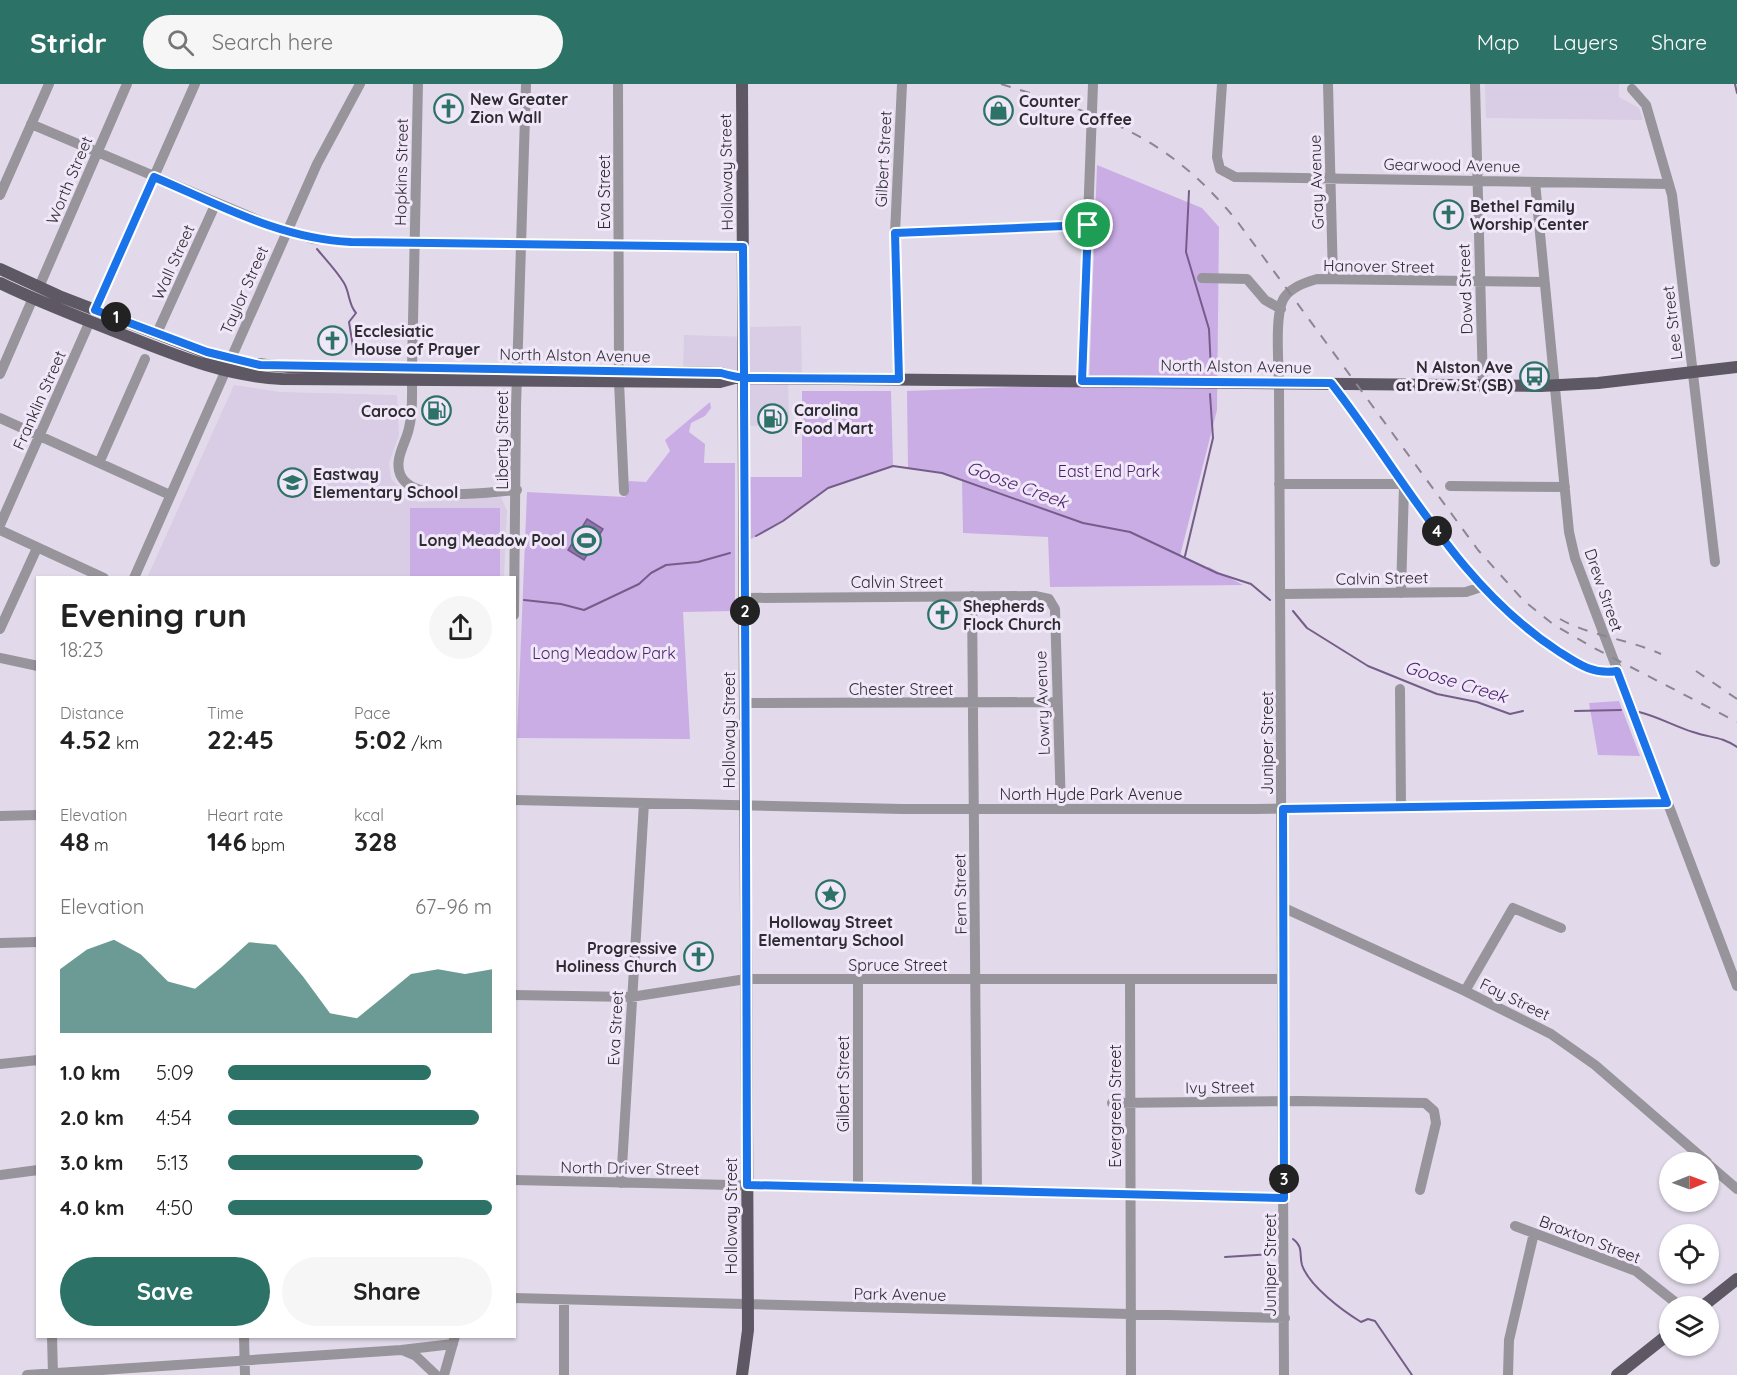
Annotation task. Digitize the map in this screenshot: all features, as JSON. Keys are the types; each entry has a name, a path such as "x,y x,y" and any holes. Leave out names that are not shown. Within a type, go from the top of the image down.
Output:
{"main road":[{"name":"Holloway Street","path":"742,84 743,247 739,378 745,598 748,1305 747,1353 742,1375"},
{"name":"North Alston Avenue","path":"0,269 36,293"},
{"name":"North Alston Avenue","path":"0,283 36,293 227,365 282,379 412,375 619,377 720,382 739,378 1554,386 1737,367"},
{"name":"North Alston Avenue","path":"93,315 157,333 227,365"},
{"path":"1716,1296 1737,1279"},
{"path":"1617,1375 1659,1342"}],"street":[{"name":"Worth Street","path":"0,374 127,84"},
{"name":"Franklin Street","path":"0,525 195,84"},
{"name":"Taylor Street","path":"135,576 316,164 360,84"},
{"name":"Hopkins Street","path":"418,84 410,424 399,460 401,474 408,485 430,495 517,490"},
{"name":"Liberty Street","path":"515,576 517,376 523,244 526,84"},
{"name":"Eva Street","path":"618,84 619,377 624,491"},
{"name":"Gilbert Street","path":"899,379 895,233 902,84"},
{"path":"1082,381 1093,84"},
{"name":"Gearwood Avenue","path":"1222,84 1217,157 1220,169 1235,177 1669,184"},
{"name":"Gray Avenue","path":"1328,84 1333,279"},
{"name":"Dowd Street","path":"1475,84 1483,385"},
{"path":"0,195 45,86"},
{"name":"Lee Street","path":"1632,89 1646,105 1669,184 1715,562"},
{"path":"31,124 286,232 339,241 743,247"},
{"name":"Drew Street","path":"1535,182 1564,487 1575,558 1737,986"},
{"name":"Wall Street","path":"157,333 216,203"},
{"path":"895,233 1088,225"},
{"path":"1202,278 1247,279 1265,300 1281,309"},
{"name":"Hanover Street","path":"1289,292 1306,282 1333,279 1479,283 1543,282"},
{"name":"Juniper Street","path":"1284,1375 1284,979 1279,383 1281,309 1289,292"},
{"path":"99,463 145,359"},
{"path":"1331,383 1403,485 1481,588 1515,620 1578,664 1598,672 1617,671"},
{"path":"0,418 170,495"},
{"path":"1279,484 1403,485"},
{"path":"1401,593 1403,485"},
{"path":"1450,486 1564,487"},
{"path":"0,530 100,576"},
{"path":"0,629 37,548"},
{"name":"Calvin Street","path":"1282,594 1466,592 1481,588"},
{"name":"Fern Street","path":"972,596 977,1191"},
{"name":"Calvin Street","path":"745,598 1035,596 1049,599"},
{"name":"Lowry Avenue","path":"1049,599 1055,609 1060,809"},
{"path":"0,658 36,666"},
{"path":"1400,689 1401,807"},
{"name":"Chester Street","path":"745,703 1057,702"},
{"name":"North Hyde Park Avenue","path":"516,800 974,809 1283,809 1667,803"},
{"name":"Eva Street","path":"621,1183 644,803"},
{"path":"0,816 36,815"},
{"name":"Fay Street","path":"1282,908 1292,910 1536,1026 1576,1050 1695,1152"},
{"path":"1466,991 1513,908 1561,928"},
{"path":"0,943 36,942"},
{"name":"Spruce Street","path":"516,995 631,998 746,979 976,981 1284,979"},
{"name":"Gilbert Street","path":"858,980 858,1188"},
{"name":"Evergreen Street","path":"1130,980 1131,1375"},
{"path":"0,1064 36,1060"},
{"name":"Ivy Street","path":"1112,1103 1419,1102 1430,1106 1434,1111 1436,1123 1420,1190"},
{"path":"0,1175 36,1170"},
{"name":"Fay Street","path":"1719,1173 1737,1189"},
{"name":"North Driver Street","path":"516,1180 1284,1198"},
{"name":"Braxton Street","path":"1515,1226 1636,1271 1667,1296"},
{"path":"1508,1375 1509,1340 1534,1233"},
{"name":"Park Avenue","path":"516,1298 1285,1318"},
{"path":"564,1300 564,1375"},
{"path":"52,1338 53,1374"},
{"path":"244,1338 245,1375"},
{"path":"27,1375 401,1350 454,1340 444,1375"},
{"path":"401,1350 416,1356 436,1375"}],"shaded area":[{"path":"1485,84 1619,84 1619,97 1639,108 1643,120 1486,118"},
{"path":"801,326 802,375 788,376 789,424 750,426 749,373 683,373 684,335 749,337 750,327"},
{"name":"Eastway Elementary School","path":"234,385 280,392 397,395 399,435 389,463 391,478 408,498 418,502 501,497 507,511 504,576 148,576"},
{"name":"Long Meadow Pool","path":"587,519 603,529 584,560 568,550"}],"green space":[{"name":"East End Park","path":"1097,165 1202,208 1219,227 1217,410 1180,556 1203,567 1209,567 1243,585 1050,587 1048,537 963,533 962,480 935,471 908,469 907,391 1089,384"},
{"path":"802,391 891,391 893,466 828,488 771,529 751,539 750,477 802,477"},
{"name":"Long Meadow Park","path":"710,402 711,408 705,416 691,423 689,432 705,444 704,463 735,463 735,611 683,612 690,739 517,738 527,492 625,497 629,481 646,482 670,451 665,440"},
{"path":"410,508 500,508 500,576 410,576"},
{"path":"1619,701 1640,756 1598,755 1589,703"}],"waterway":[{"path":"1735,84 1737,93"},
{"path":"1189,191 1186,252 1209,329 1211,370"},
{"path":"317,249 344,283 356,313 349,322 354,353"},
{"path":"1185,556 1213,438 1210,394"},
{"name":"Goose Creek","path":"756,536 783,521 828,488 893,466 942,473 1083,523 1130,532 1217,573 1251,584 1270,600"},
{"name":"Goose Creek","path":"524,600 561,604 584,610 639,584 651,573 666,565 698,562 730,553"},
{"name":"Goose Creek","path":"1293,611 1307,628 1368,666 1437,694 1477,702 1510,714 1523,711"},
{"name":"Goose Creek","path":"1575,711 1621,710"},
{"name":"Goose Creek","path":"1639,712 1693,732 1726,741 1737,747"},
{"path":"1293,1239 1299,1245 1302,1265 1312,1281 1336,1305 1361,1322 1368,1319 1375,1321 1412,1375"},
{"path":"1225,1257 1272,1254"}],"railway":[{"path":"1001,84 1102,118 1131,132 1185,167 1211,191 1237,221 1478,550 1524,601 1554,625 1594,648 1737,722"},
{"path":"1560,619 1584,630 1661,654"},
{"path":"1696,671 1737,699"}],"place":[{"name":"New Greater Zion Wall","path":"449,108"},
{"name":"Counter Culture Coffee","path":"998,110"},
{"name":"Bethel Family Worship Center","path":"1449,215"},
{"name":"Ecclesiatic House of Prayer","path":"333,340"},
{"name":"N Alston Ave at Drew St (SB)","path":"1534,376"},
{"name":"Caroco","path":"437,411"},
{"name":"Carolina Food Mart","path":"773,419"},
{"name":"Eastway Elementary School","path":"292,483"},
{"name":"Long Meadow Pool","path":"586,540"},
{"name":"Shepherds Flock Church","path":"942,615"},
{"name":"Holloway Street Elementary School","path":"831,894"},
{"name":"Progressive Holiness Church","path":"698,957"}],"route":[{"path":"1088,225 895,233 899,379 749,378 744,378 735,378 721,373 260,365 229,360 192,348 95,310 154,177 279,230 313,239 351,242 743,247 744,370 744,378 744,398 745,703 745,813 747,1185 1284,1198 1283,809 1656,805 1667,803 1617,671 1609,673 1586,669 1529,631 1481,588 1402,484 1331,383 1082,381 1088,225"}]}
